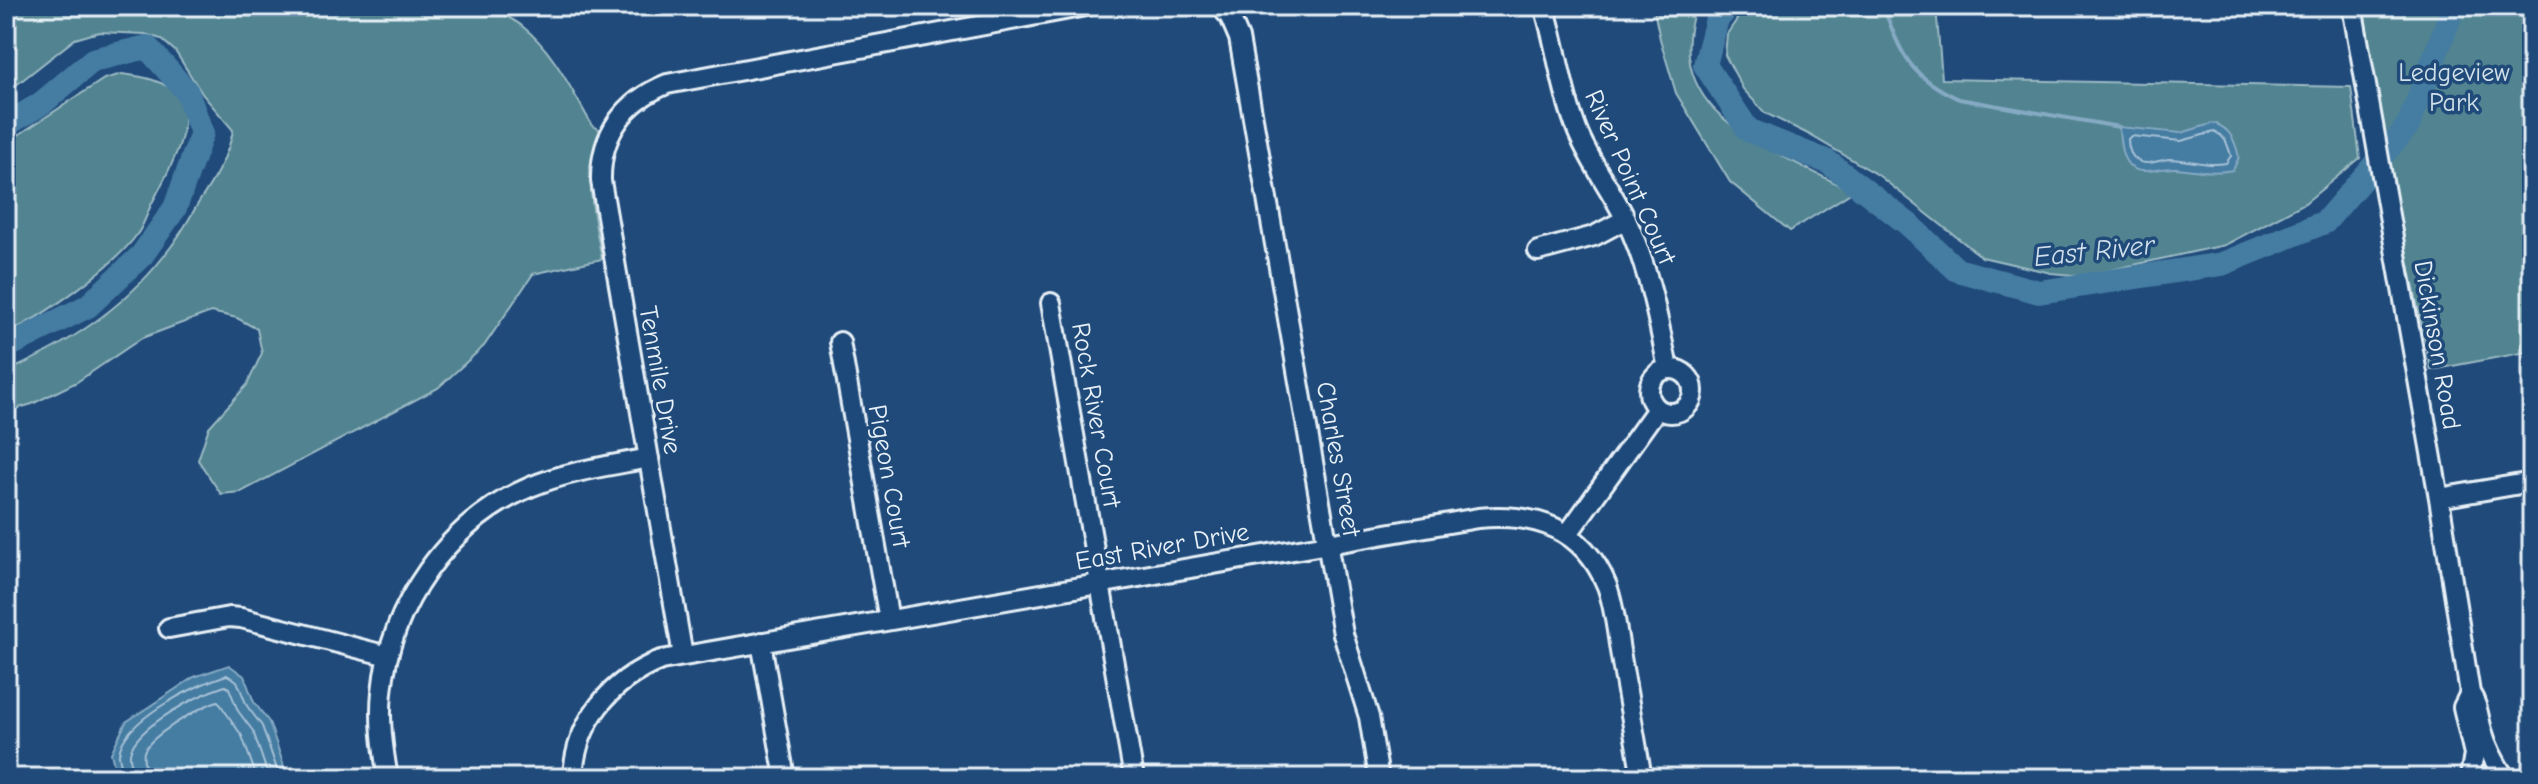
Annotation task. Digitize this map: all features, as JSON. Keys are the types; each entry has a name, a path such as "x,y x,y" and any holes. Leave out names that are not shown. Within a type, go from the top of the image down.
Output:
{"street":[{"name":"Tenmile Drive","path":"683,656 601,181 602,156 608,137 621,116 642,96 667,84 1086,6"},
{"name":"Charles Street","path":"1220,6 1230,17 1239,38 1343,634 1369,717 1379,778"},
{"name":"River Point Court","path":"1544,6 1566,102 1592,163 1626,219 1650,283 1668,369"},
{"name":"Dickinson Road","path":"2352,6 2439,498 2470,693 2477,704 2492,758 2505,778"},
{"path":"1538,251 1585,240 1626,219"},
{"name":"Rock River Court","path":"1051,303 1134,778"},
{"name":"Pigeon Court","path":"840,342 889,620"},
{"path":"1668,369 1681,371 1691,381 1693,398 1686,409 1671,414 1657,409 1649,395 1652,379 1668,369"},
{"path":"1567,535 1657,409"},
{"path":"388,778 381,722 388,656 419,583 448,547 482,516 511,497 556,477 649,458"},
{"path":"2439,498 2532,482"},
{"name":"East River Drive","path":"573,778 583,730 609,692 643,668 683,656 1509,515 1547,523 1567,535 1588,554 1608,588 1642,778"},
{"path":"169,628 229,617 241,618 388,656"},
{"path":"761,642 785,778"},
{"name":"Dickinson Road","path":"2470,693 2463,707 2474,754 2470,778"},
{"path":"2470,778 2484,770 2505,778"}],"green space":[{"path":"6,6 488,6 514,20 544,47 592,125 600,130 592,162 591,194 602,259 533,274 484,346 438,388 241,492 221,494 198,460 209,427 247,385 262,353 257,329 237,318 211,312 142,338 77,382 32,404 6,412 6,372 52,349 96,321 154,269 215,177 233,130 203,95 175,51 161,39 145,34 99,32 75,39 6,93"},
{"path":"1653,6 1696,6 1688,44 1693,76 1708,103 1731,125 1759,144 1852,192 1790,231 1730,182 1676,93"},
{"path":"1746,6 1936,6 1942,79 2351,87 2360,158 2305,203 2225,245 2083,276 2051,273 1982,257 1878,175 1765,113 1743,89 1725,55 1727,34"},
{"name":"Ledgeview Park","path":"2363,6 2532,6 2532,351 2431,370 2383,140"},
{"path":"122,74 160,83 178,96 184,121 171,166 140,230 128,246 77,289 38,316 6,333 6,143 104,79"}],"water":[{"path":"2214,123 2225,129 2234,141 2239,157 2233,170 2136,170 2123,155 2119,127 2181,133"},
{"path":"229,665 244,676 254,702 269,722 288,778 117,778 111,753 126,722 194,677"}],"waterway":[{"name":"East River","path":"1729,6 1717,19 1705,65 1748,130 1828,162 1908,224 1957,270 2039,292 2222,264 2325,222 2408,126 2454,6"},
{"path":"1883,6 1909,63 1929,82 1959,99 2119,127"},
{"name":"East River","path":"6,125 42,103 93,60 147,47 187,92 202,133 175,208 142,255 88,306 6,347"}]}
